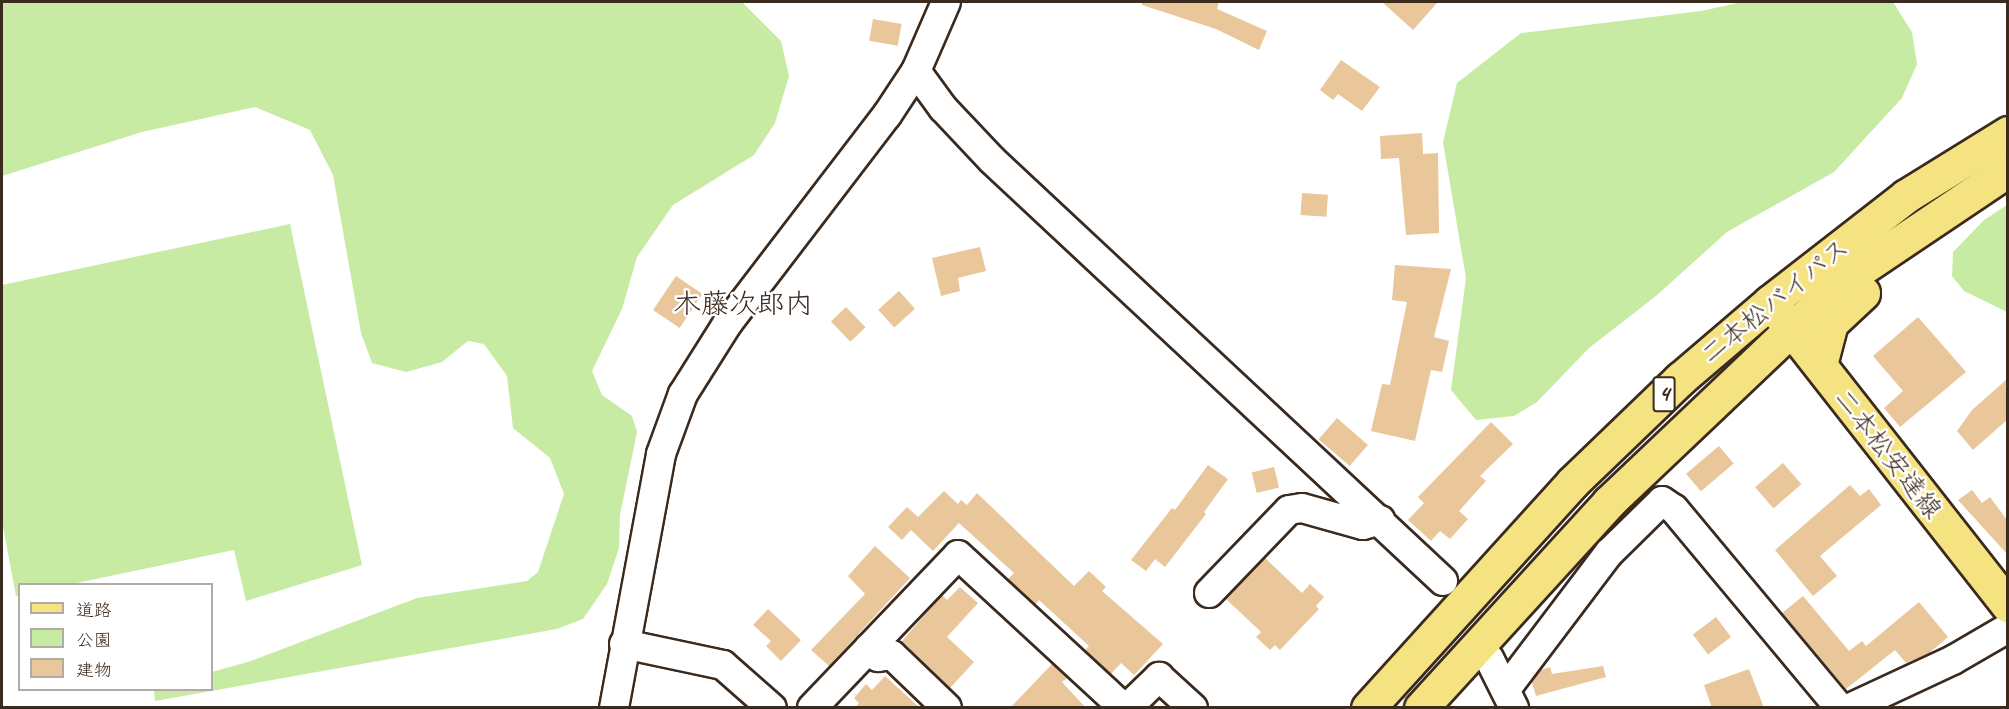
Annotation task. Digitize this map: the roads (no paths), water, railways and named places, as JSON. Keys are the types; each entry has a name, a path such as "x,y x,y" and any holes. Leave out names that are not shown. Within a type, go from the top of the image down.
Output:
{"main road":[{"name":"二本松バイパス","path":"1368,708 1573,482 1680,379 1770,302 1906,196 2007,133"},
{"name":"二本松バイパス","path":"1421,708 1609,502 1791,328 1859,270 2007,170"},
{"path":"1820,365 1824,342 1840,311 2007,183"},
{"name":"二本松安達線","path":"1770,302 2007,605"}],"street":[{"path":"614,708 624,644 661,454 683,394 727,324 887,116 916,71 946,2"},
{"path":"916,71 943,108 992,160 1149,310 1380,520 1443,581"},
{"path":"1489,658 1510,698 1609,553 1662,501 1674,508 1840,708"},
{"path":"1209,593 1289,510 1302,508 1363,525 1380,520"},
{"path":"812,708 958,555 1125,708 1159,677 1193,708"},
{"path":"1850,708 1953,660 2007,628"},
{"path":"624,644 723,665 772,708"},
{"path":"869,648 878,657 891,655 947,708"}],"district":[{"name":"木藤次郎内","path":"743,304"}]}
